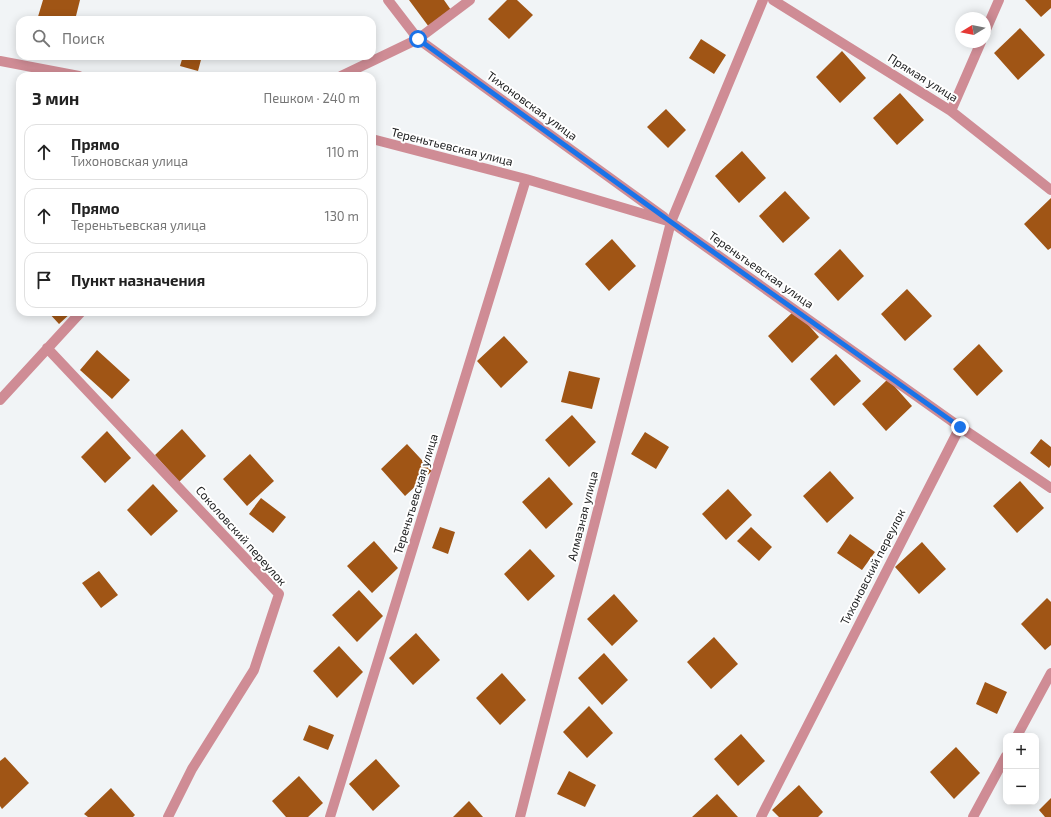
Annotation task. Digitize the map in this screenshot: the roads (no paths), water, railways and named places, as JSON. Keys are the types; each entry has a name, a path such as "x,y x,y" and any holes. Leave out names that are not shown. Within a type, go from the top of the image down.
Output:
{"street":[{"name":"Тихоновская улица","path":"388,0 418,39 671,222"},
{"path":"376,59 418,39 470,0"},
{"path":"671,222 763,0"},
{"name":"Прямая улица","path":"773,0 951,111 1051,190"},
{"path":"991,18 999,0"},
{"path":"951,111 978,48"},
{"path":"349,72 374,60"},
{"path":"0,61 58,72"},
{"name":"Тереньтьевская улица","path":"376,141 526,179 671,222 960,427"},
{"name":"Тереньтьевская улица","path":"330,817 526,179"},
{"name":"Алмазная улица","path":"520,817 671,222"},
{"path":"0,400 77,316"},
{"name":"Соколовский переулок","path":"47,348 279,594 254,670 192,769 168,817"},
{"path":"960,427 1051,488"},
{"name":"Тихоновский переулок","path":"761,817 960,427"},
{"path":"1019,733 1051,673"},
{"path":"973,817 1003,762"}]}
